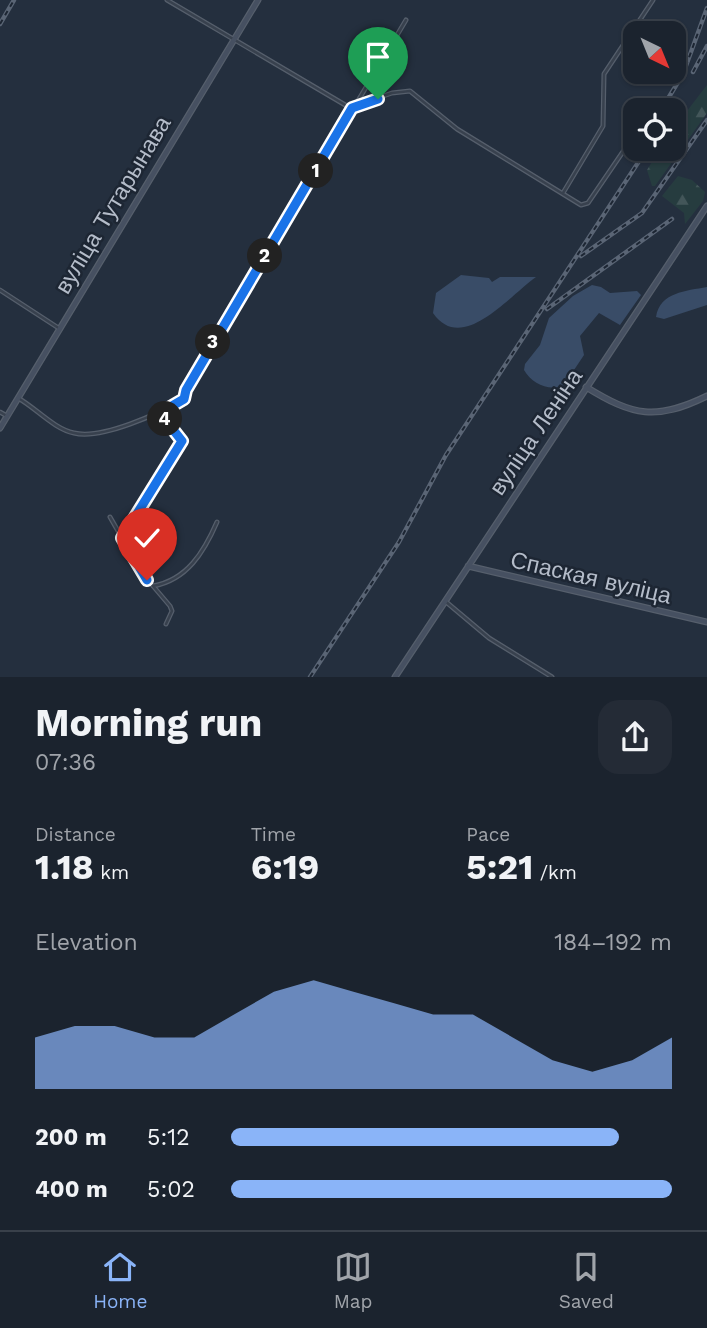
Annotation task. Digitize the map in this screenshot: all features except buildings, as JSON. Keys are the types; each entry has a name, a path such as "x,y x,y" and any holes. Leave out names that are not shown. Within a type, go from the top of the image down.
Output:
{"street":[{"path":"167,0 233,42 352,108 406,90 419,96 444,118 581,205 588,203 623,152"},
{"name":"вуліца Тутарынава","path":"0,428 258,0"},
{"path":"564,193 603,126 604,74 653,0"},
{"path":"18,398 66,430 78,434 97,432 160,413 184,399 198,367 406,20"},
{"name":"вуліца Леніна","path":"395,677 707,206"},
{"path":"0,290 60,329"},
{"path":"586,387 613,405 647,412 672,410 707,397"},
{"path":"0,412 7,416"},
{"path":"122,538 182,441 160,413"},
{"path":"110,517 153,586 170,606 172,611 166,624"},
{"path":"153,586 168,582 188,570 217,522"},
{"name":"Спаская вуліца","path":"468,566 707,622"},
{"path":"445,601 489,638 552,677"}],"green space":[{"path":"707,85 707,113 686,142 686,112"},
{"path":"653,161 673,161 655,186 652,186 647,170"},
{"path":"678,176 692,180 705,192 703,201 685,224 684,213 662,196"}],"water":[{"path":"461,275 489,278 492,282 500,277 536,277 485,318 458,328 445,324 433,313 436,293"},
{"path":"592,285 610,293 637,291 641,295 620,325 599,313 580,336 584,355 564,385 553,388 536,383 524,370 525,364 540,345 549,318 573,296"},
{"path":"707,287 707,305 664,319 656,317 658,309 668,298"}],"railway":[{"path":"0,24 14,0"},
{"path":"668,98 683,74 707,8"},
{"path":"693,72 707,46"},
{"path":"581,256 642,213 707,120"},
{"path":"310,677 399,542 446,455 639,161"},
{"path":"547,309 672,219"}],"route":[{"path":"147,580 122,538 172,453 182,441 160,413 184,399 186,390 352,108 357,104 378,99"}]}
